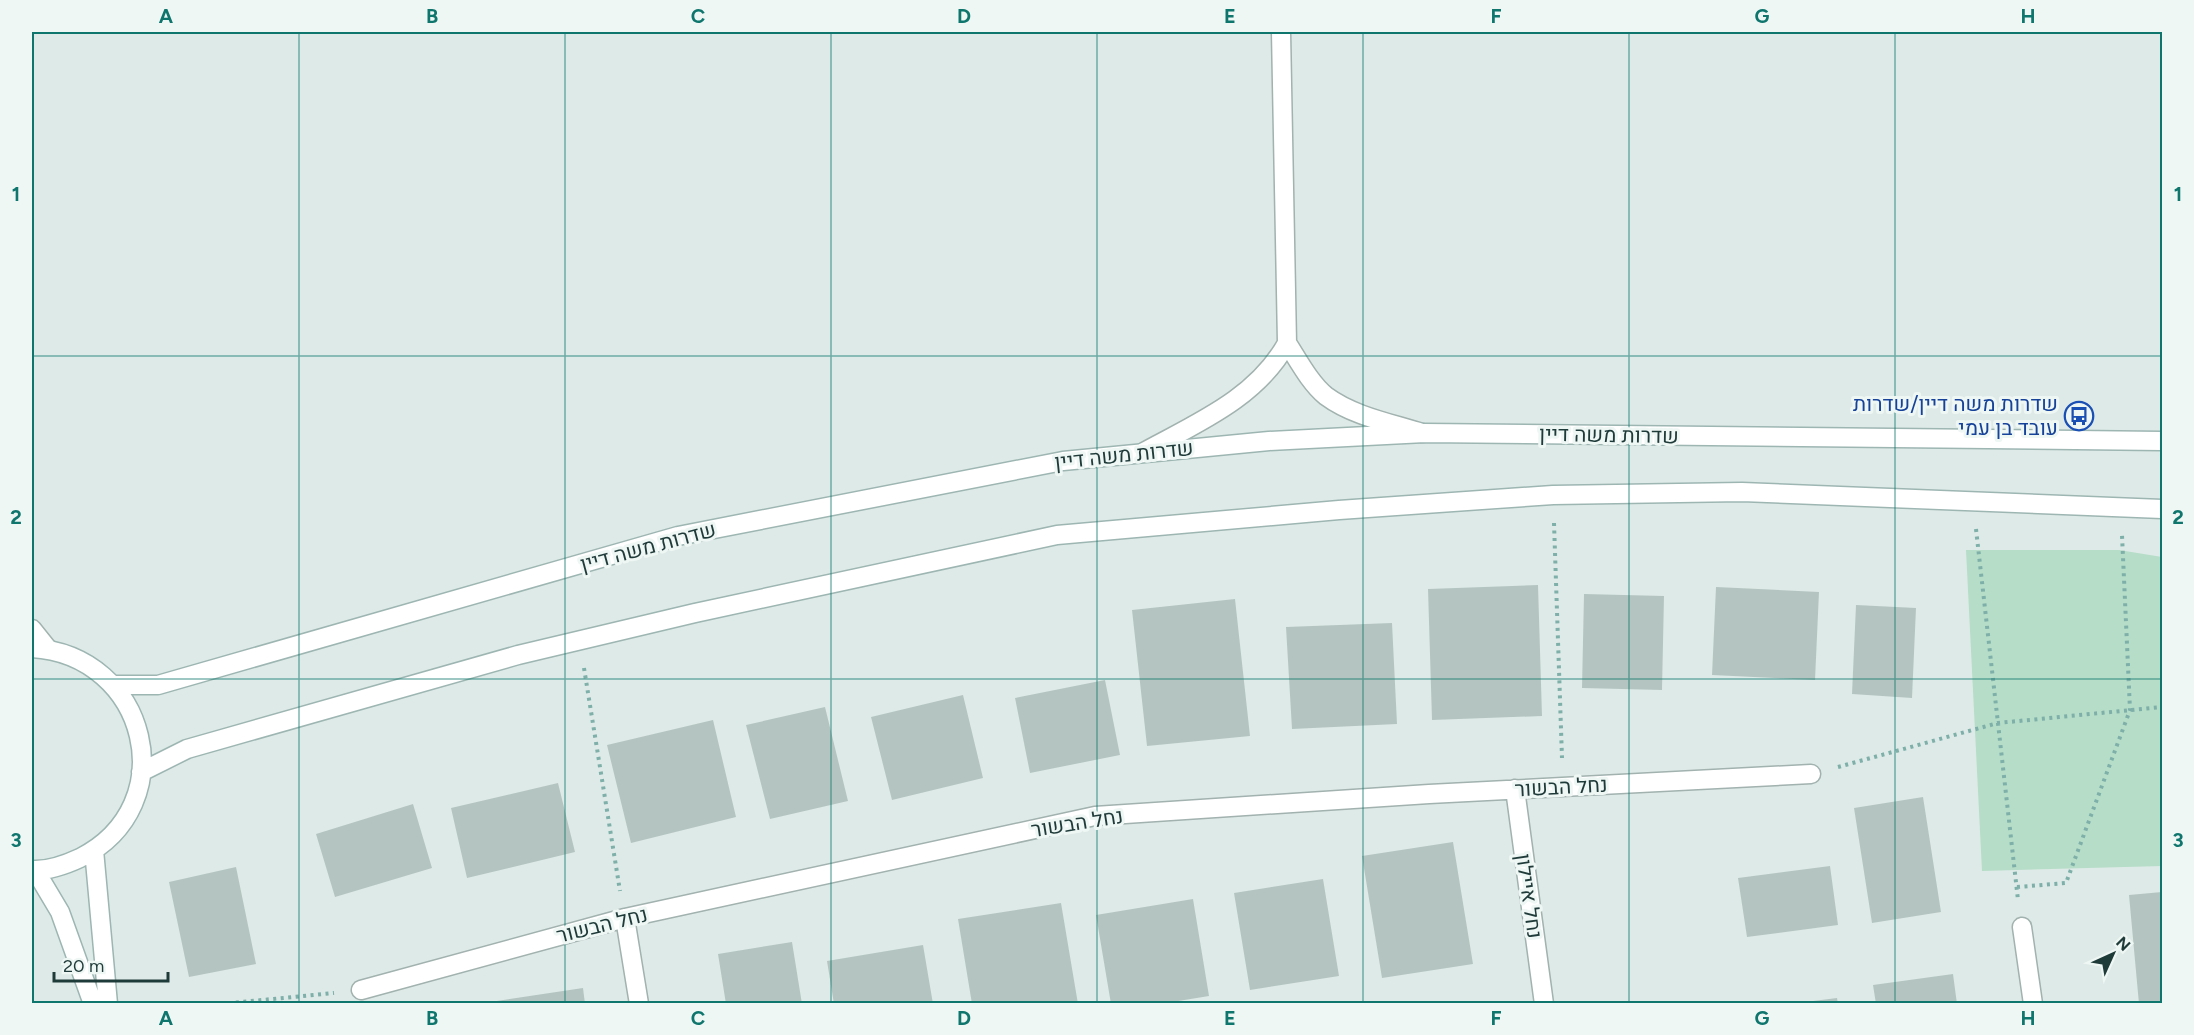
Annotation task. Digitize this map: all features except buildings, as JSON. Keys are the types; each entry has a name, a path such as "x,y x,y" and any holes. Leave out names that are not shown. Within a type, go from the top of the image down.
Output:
{"main road":[{"path":"1144,452 1222,409 1254,385 1276,362 1287,343 1281,32"},
{"path":"1287,343 1307,374 1325,396 1358,413 1425,433"},
{"name":"שדרות משה דיין","path":"114,685 158,685 678,536 1063,461 1269,441 1425,433 2163,441"},
{"path":"141,772 187,749 518,654 695,613 1058,535 1339,510 1552,495 1742,492 2163,508"},
{"path":"32,628 40,648 72,655 94,668 114,685 131,711 141,741 141,772 133,802 118,829 94,850 66,865 33,870 60,912 93,1004"},
{"name":"נחל הבשור","path":"361,990 625,918 1095,816 1515,789 1811,774"},
{"name":"נחל איילון","path":"1515,789 1544,1004"},
{"path":"94,850 108,1004"},
{"path":"625,918 639,1004"},
{"path":"2022,927 2033,1004"}],"path":[{"path":"1552,495 1563,787"},
{"path":"1972,501 2022,927"},
{"path":"2017,886 2066,883 2130,711 2121,507"},
{"path":"580,640 625,918"},
{"path":"1811,774 1998,723 2163,707"},
{"path":"221,1004 361,990"}],"green space":[{"path":"1966,550 2119,550 2162,557 2162,866 1982,871"}],"place":[{"name":"שדרות משה דיין/שדרות עובד בן עמי","path":"2079,416"}]}
